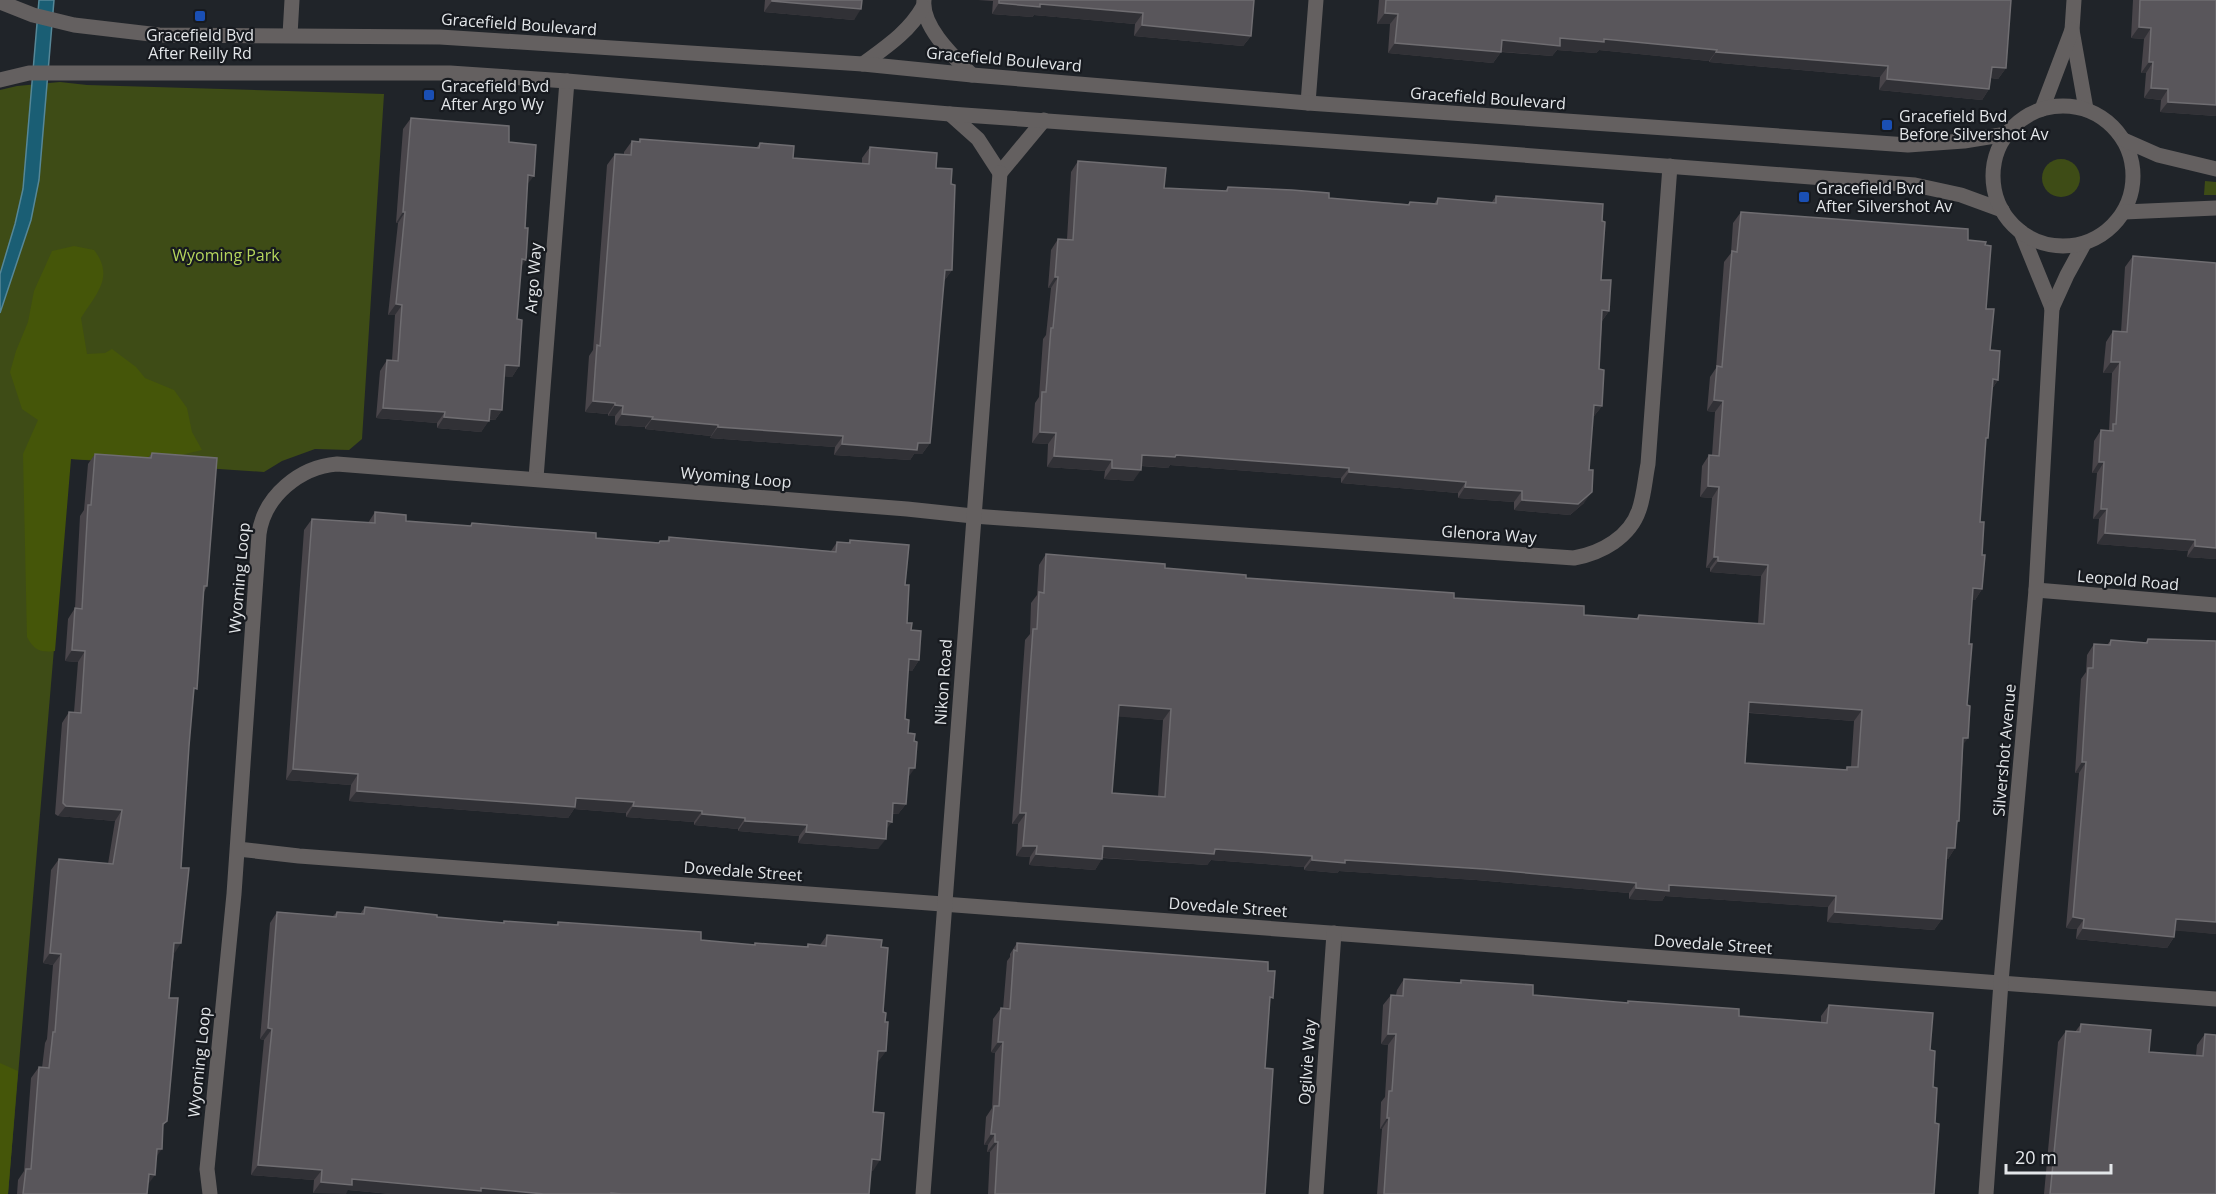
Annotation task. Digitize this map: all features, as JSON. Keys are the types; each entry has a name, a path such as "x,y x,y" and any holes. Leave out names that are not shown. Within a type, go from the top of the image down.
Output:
{"street":[{"path":"290,35 292,0"},
{"path":"1308,103 1316,0"},
{"path":"2074,0 2072,30 2086,109"},
{"name":"Gracefield Boulevard","path":"0,2 54,20 103,29 159,35 440,37 863,64 1308,103 1908,145 1964,141 2007,134"},
{"path":"863,64 903,33 923,3"},
{"path":"923,3 940,40 972,75"},
{"path":"2042,109 2072,30"},
{"path":"0,80 29,73 450,73 950,114 1915,185 1961,195 2002,210"},
{"name":"Argo Way","path":"536,478 567,81"},
{"path":"2056,106 2086,109 2102,117 2116,129 2124,140 2132,161 2134,178 2131,196 2124,212 2100,237 2084,244 2062,247 2041,243 2021,232 2002,210 1997,198 1993,171 2000,145 2016,123 2042,109 2056,106"},
{"path":"950,114 978,139 1000,173 1044,120"},
{"path":"2124,140 2158,155 2216,169"},
{"name":"Glenora Way","path":"973,516 1574,558 1591,554 1610,545 1633,524 1640,509 1648,464 1670,166"},
{"name":"Nikon Road","path":"923,1194 1000,173"},
{"path":"2124,212 2216,208"},
{"name":"Silvershot Avenue","path":"2021,232 2052,308"},
{"name":"Silvershot Avenue","path":"1986,1194 2001,982 2036,590 2052,308 2084,244"},
{"name":"Wyoming Loop","path":"210,1194 207,1168 238,849 259,534 264,514 278,494 294,479 315,468 337,464 536,478 973,516"},
{"name":"Leopold Road","path":"2036,590 2216,605"},
{"name":"Dovedale Street","path":"238,849 298,856 944,905 2216,999"},
{"name":"Ogilvie Way","path":"1316,1194 1334,933"}],"green space":[{"name":"Wyoming Park","path":"60,82 87,85 384,94 362,439 349,450 315,449 282,461 264,472 70,459 8,1194 0,1194 0,90"},
{"path":"2061,159 2075,164 2080,178 2075,192 2061,197 2047,192 2042,178 2047,164"},
{"path":"2205,181 2216,182 2216,195 2204,195"},
{"path":"74,246 94,250 103,269 101,285 81,318 87,354 105,353 112,349 136,367 145,378 174,390 187,408 192,432 202,450 148,463 71,459 55,651 45,651 35,648 27,637 23,454 38,420 22,409 10,372 28,322 34,291 52,251"},
{"path":"0,1063 18,1071 8,1194 0,1194"}],"water":[{"path":"39,0 54,0 39,180 31,220 0,313 0,274 23,189"}],"building":[{"path":"772,0 862,0 861,9"},
{"path":"999,0 1254,0 1251,36 1142,25 1143,13 1040,4 1040,7 999,3"},
{"path":"1386,0 2011,0 2006,68 1992,67 1989,89 1887,79 1888,66 1716,52 1717,50 1604,39 1604,42 1560,38 1560,46 1502,40 1501,52 1395,43 1398,14 1385,13"},
{"path":"2140,0 2216,0 2216,105 2168,102 2168,89 2151,88 2153,62 2149,62 2151,28 2139,27"},
{"path":"411,118 509,126 509,142 536,145 534,176 528,175 526,260 522,259 517,319 522,320 519,366 505,365 502,410 490,409 489,421 444,417 445,412 383,408 387,360 398,361 402,305 396,304"},
{"path":"640,139 759,148 760,143 794,146 793,158 869,164 870,147 937,153 936,168 952,169 951,184 955,185 952,270 945,270 930,443 918,443 917,450 842,444 843,436 718,427 718,425 652,419 653,417 622,414 623,406 615,405 615,403 593,401 597,345 600,346 615,154 631,155 632,141 640,142"},
{"path":"1078,161 1166,168 1164,188 1227,191 1228,187 1292,190 1329,193 1329,198 1409,205 1410,202 1437,204 1438,198 1496,203 1496,196 1603,204 1602,221 1605,222 1601,280 1611,280 1609,311 1602,310 1599,369 1604,370 1602,406 1594,405 1589,470 1593,470 1592,492 1578,504 1522,500 1522,491 1465,487 1466,482 1349,472 1349,468 1176,455 1175,457 1142,455 1141,470 1112,468 1112,460 1054,456 1056,433 1040,432 1042,392 1046,392 1051,328 1053,328 1058,277 1055,277 1058,239 1073,240"},
{"path":"1741,212 1968,229 1968,240 1986,242 1985,245 1991,246 1986,309 1994,309 1990,350 2000,351 1998,380 1993,379 1988,438 1986,438 1980,522 1984,522 1982,555 1985,555 1982,589 1973,588 1969,644 1972,644 1967,705 1970,706 1968,738 1963,738 1959,821 1957,821 1955,848 1947,848 1942,919 1835,912 1836,896 1669,885 1669,891 1636,888 1636,883 1484,869 1345,860 1345,863 1312,860 1312,856 1215,849 1214,854 1103,846 1102,859 1036,854 1037,846 1023,846 1026,813 1020,813 1033,629 1037,629 1039,592 1044,593 1046,554 1165,564 1165,568 1246,575 1246,578 1454,593 1454,598 1584,606 1584,615 1638,619 1639,615 1764,624 1768,565 1718,561 1718,557 1714,557 1719,487 1708,486 1709,455 1719,456 1723,401 1714,400 1717,366 1722,367 1732,251 1737,252","holes":["1749,702 1862,710 1858,767 1847,767 1847,770 1745,763","1119,705 1171,709 1165,797 1112,793"]},
{"path":"2133,256 2216,263 2216,548 2195,546 2195,540 2105,533 2107,509 2101,509 2104,462 2099,462 2101,430 2113,431 2113,424 2116,424 2120,362 2111,362 2113,331 2127,332"},
{"path":"152,453 217,458 207,586 204,586 197,689 194,688 189,746 181,868 189,868 181,943 174,943 169,998 178,998 167,1121 163,1124 162,1149 157,1149 155,1175 149,1174 147,1194 23,1194 26,1169 31,1169 39,1067 49,1068 53,1032 55,1032 61,954 50,953 59,859 113,864 122,810 66,806 63,803 69,712 81,713 85,651 72,650 75,608 82,609 88,505 91,505 95,454 151,458"},
{"path":"375,512 406,515 406,521 471,526 472,523 596,533 596,538 659,543 669,541 669,537 836,552 837,542 850,543 850,540 909,545 905,585 909,585 907,623 912,623 911,630 921,631 919,660 909,659 905,719 909,720 908,733 915,734 914,741 917,742 915,768 909,768 906,804 893,803 892,822 887,821 886,839 806,832 807,825 745,821 745,818 702,814 702,811 633,806 634,802 576,798 575,807 357,791 358,774 293,769 312,519 375,523"},
{"path":"2148,639 2216,641 2216,922 2176,919 2174,937 2083,928 2084,919 2073,917 2086,762 2082,762 2088,668 2093,668 2094,644 2110,645 2111,640 2147,643"},
{"path":"365,907 504,923 504,921 558,925 558,922 701,932 701,940 755,945 755,943 826,946 827,935 882,940 881,947 888,948 883,1012 886,1013 885,1022 888,1022 886,1051 878,1051 873,1112 884,1113 880,1160 872,1159 869,1194 544,1194 481,1188 481,1191 352,1179 352,1185 321,1182 322,1170 258,1165 272,1029 268,1028 277,912 336,917 337,912 364,914"},
{"path":"1017,943 1268,962 1268,971 1275,971 1273,998 1270,997 1265,1068 1273,1069 1265,1194 995,1194 998,1142 995,1142 995,1134 991,1134 994,1106 999,1106 1003,1042 998,1042 1001,1008 1010,1009 1014,950 1017,951"},
{"path":"1404,979 1533,985 1533,995 1739,1009 1739,1016 1827,1023 1829,1005 1933,1013 1930,1050 1935,1051 1933,1087 1937,1088 1935,1123 1939,1124 1934,1194 1384,1194 1389,1091 1392,1091 1396,1034 1388,1034 1391,995 1403,996"},
{"path":"2081,1024 2151,1030 2149,1052 2203,1056 2205,1034 2216,1035 2216,1194 2050,1194 2066,1031 2080,1032"}],"place":[{"name":"Gracefield Bvd After Reilly Rd","path":"200,16"},
{"name":"Gracefield Bvd After Argo Wy","path":"429,95"},
{"name":"Gracefield Bvd Before Silvershot Av","path":"1887,125"},
{"name":"Gracefield Bvd After Silvershot Av","path":"1804,197"}]}
